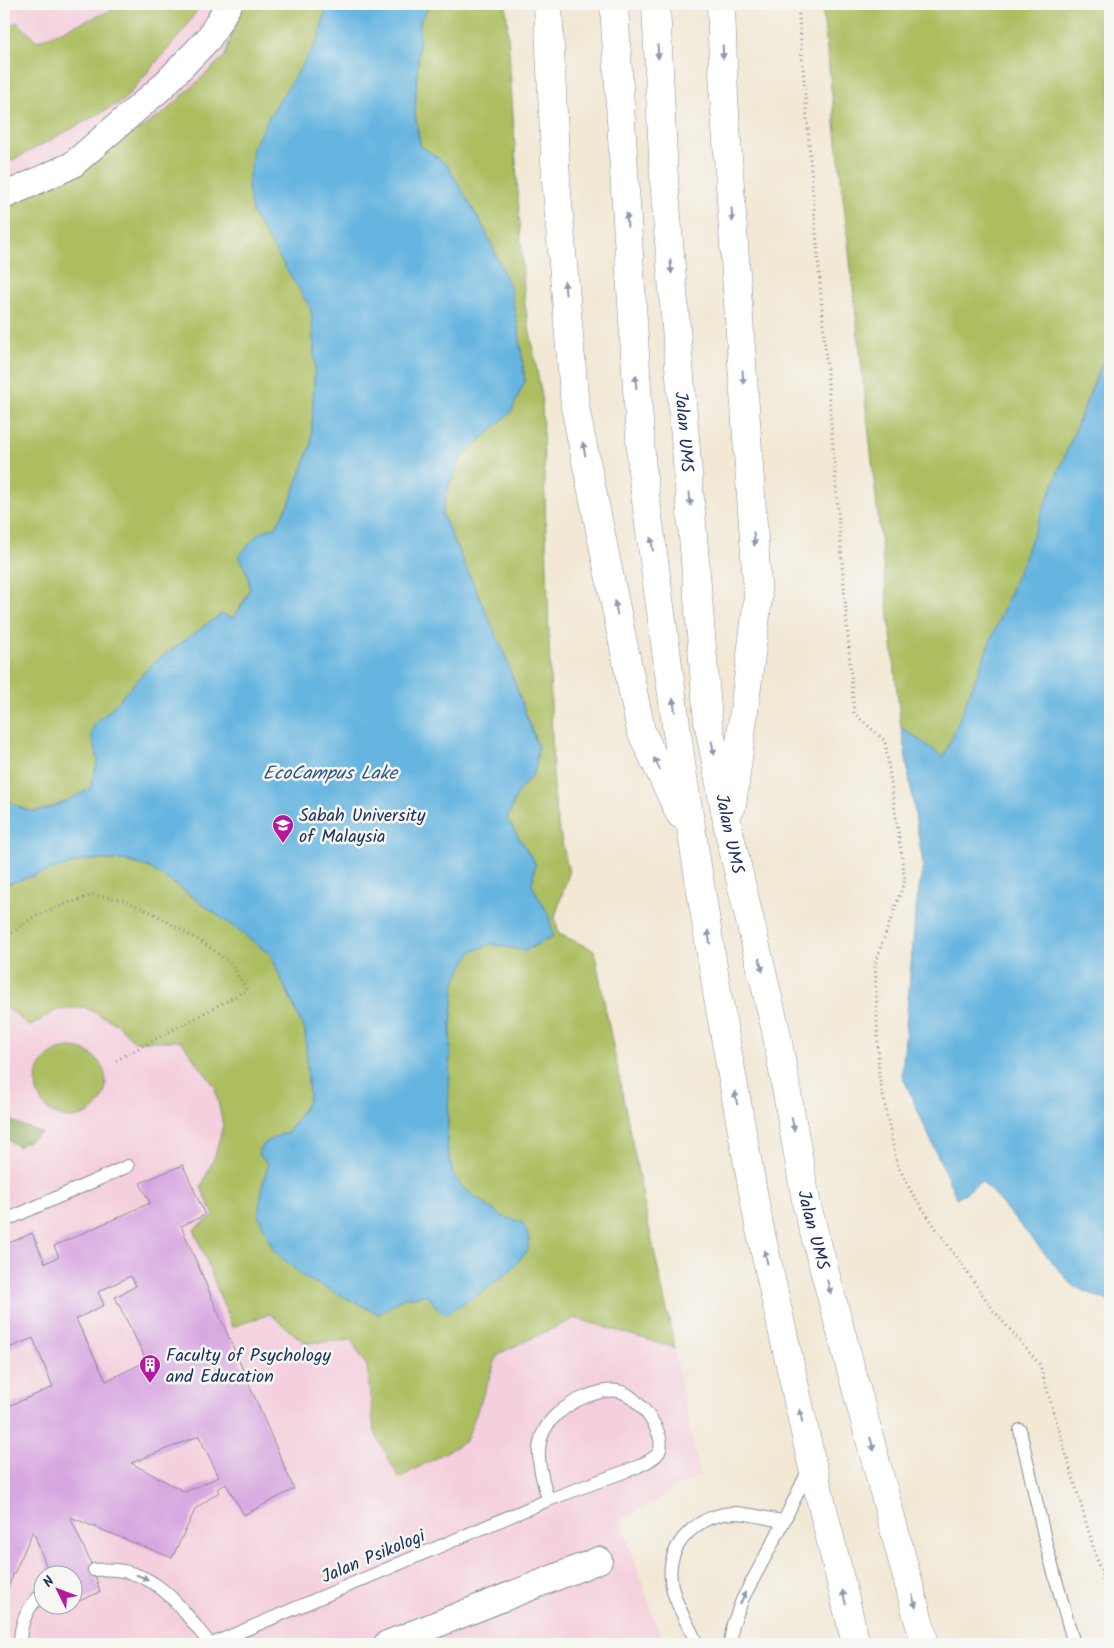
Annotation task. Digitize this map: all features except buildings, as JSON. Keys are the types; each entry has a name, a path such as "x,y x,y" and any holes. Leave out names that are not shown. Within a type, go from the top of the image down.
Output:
{"highway":[{"path":"548,4 556,180 575,406 641,731 693,840"},
{"name":"Jalan UMS","path":"614,4 642,471 693,840 718,998 759,1225 812,1464 856,1644"},
{"name":"Jalan UMS","path":"656,4 664,180 708,721 729,832 776,1031 807,1206 925,1644"},
{"path":"721,4 724,97 758,599 729,832"}],"street":[{"path":"4,196 72,165 162,87 209,38 229,4"},
{"path":"387,1644 599,1560"}],"lane":[{"path":"4,1221 128,1166"},
{"name":"Jalan Psikologi","path":"211,1644 548,1500 637,1466 656,1456 661,1445 658,1432 648,1415 635,1400 623,1392 614,1390 599,1392 580,1399 563,1409 551,1420 542,1433 538,1458 548,1500"},
{"path":"1020,1430 1047,1548 1074,1644"},
{"path":"730,1644 733,1624 742,1598 812,1464"},
{"path":"697,1644 677,1600 671,1580 672,1561 684,1535 706,1519 734,1513 783,1522"},
{"path":"94,1570 121,1570 151,1581 162,1588 174,1600 211,1644"},
{"path":"20,1644 21,1629 32,1605"}],"path":[{"path":"798,4 854,713 885,741 905,880 875,963 879,1076 897,1164 913,1195 994,1311 1040,1365 1110,1604"},
{"path":"4,939 35,916 93,896 123,900 153,913 208,946 230,963 247,990 116,1061"}],"shaded area":[{"name":"Sabah University of Malaysia","path":"4,4 506,4 525,305 542,398 553,772 556,815 569,873 555,917 559,934 594,950 700,1475 621,1520 663,1644 4,1644"}],"green space":[{"path":"127,4 201,4 184,30 123,101 4,165 4,28 17,22 37,41"},
{"path":"241,4 327,4 319,39 267,120 286,266 311,309 315,363 311,445 289,504 276,526 258,534 248,576 250,591 233,618 221,614 152,664 108,712 95,723 98,760 90,788 45,810 28,810 17,806 4,797 4,205 65,178 164,113 225,56"},
{"path":"431,4 506,4 525,305 542,398 553,772 556,815 569,873 555,917 559,934 594,950 647,1218 675,1348 575,1318 498,1354 466,1441 399,1478 374,1431 367,1366 351,1340 305,1343 270,1314 232,1327 194,1229 214,1216 201,1187 215,1156 223,1125 215,1087 181,1041 134,1041 117,1024 84,1007 57,1010 29,1027 16,1014 4,1007 4,885 84,860 123,860 148,867 182,889 270,954 305,1031 309,1099 288,1133 265,1143 259,1155 268,1165 263,1183 379,1314 403,1298 428,1295 438,1309 479,1294 509,1272 528,1250 522,1222 501,1216 462,1187 453,1174 447,1147 451,1025 455,981 470,952 491,944 525,951 553,936 549,916 532,885 535,863 507,819 518,792 535,771 538,747 502,648 442,514 448,487 460,459 511,412 525,381 519,333 510,287 483,226 447,165 420,145 415,113 420,21"},
{"path":"822,4 1110,4 1110,343 944,758 901,727"},
{"path":"71,1048 84,1051 96,1058 103,1070 106,1083 103,1096 96,1108 84,1115 71,1118 58,1115 46,1108 39,1096 36,1083 39,1070 46,1058 58,1051"},
{"path":"4,1118 42,1133 18,1147 4,1137"}],"water":[{"name":"EcoCampus Lake","path":"327,4 431,4 420,21 415,113 420,145 447,165 483,226 510,287 519,333 525,381 511,412 460,459 448,487 442,514 502,648 538,747 535,771 518,792 507,819 535,863 532,885 549,916 553,936 525,951 491,944 471,952 455,981 451,1025 447,1147 453,1174 462,1187 501,1216 522,1222 529,1237 528,1250 509,1272 479,1294 445,1314 438,1309 428,1295 403,1298 379,1314 305,1278 274,1251 258,1215 268,1165 259,1155 259,1149 272,1139 288,1133 309,1099 305,1031 270,954 182,889 148,867 124,860 84,860 4,885 4,797 21,808 38,811 61,803 90,788 98,760 91,733 95,723 108,712 152,664 221,614 234,618 248,594 249,588 248,575 239,556 258,534 276,526 289,504 311,445 315,363 311,309 252,213 248,185 253,148 267,120 319,39"},
{"path":"1110,343 1110,1302 1073,1286 982,1181 957,1199 902,1075 915,916 923,864 901,727 944,757"}],"place":[{"name":"Sabah University of Malaysia","path":"283,844"},
{"name":"Faculty of Psychology and Education","path":"150,1384"}]}
